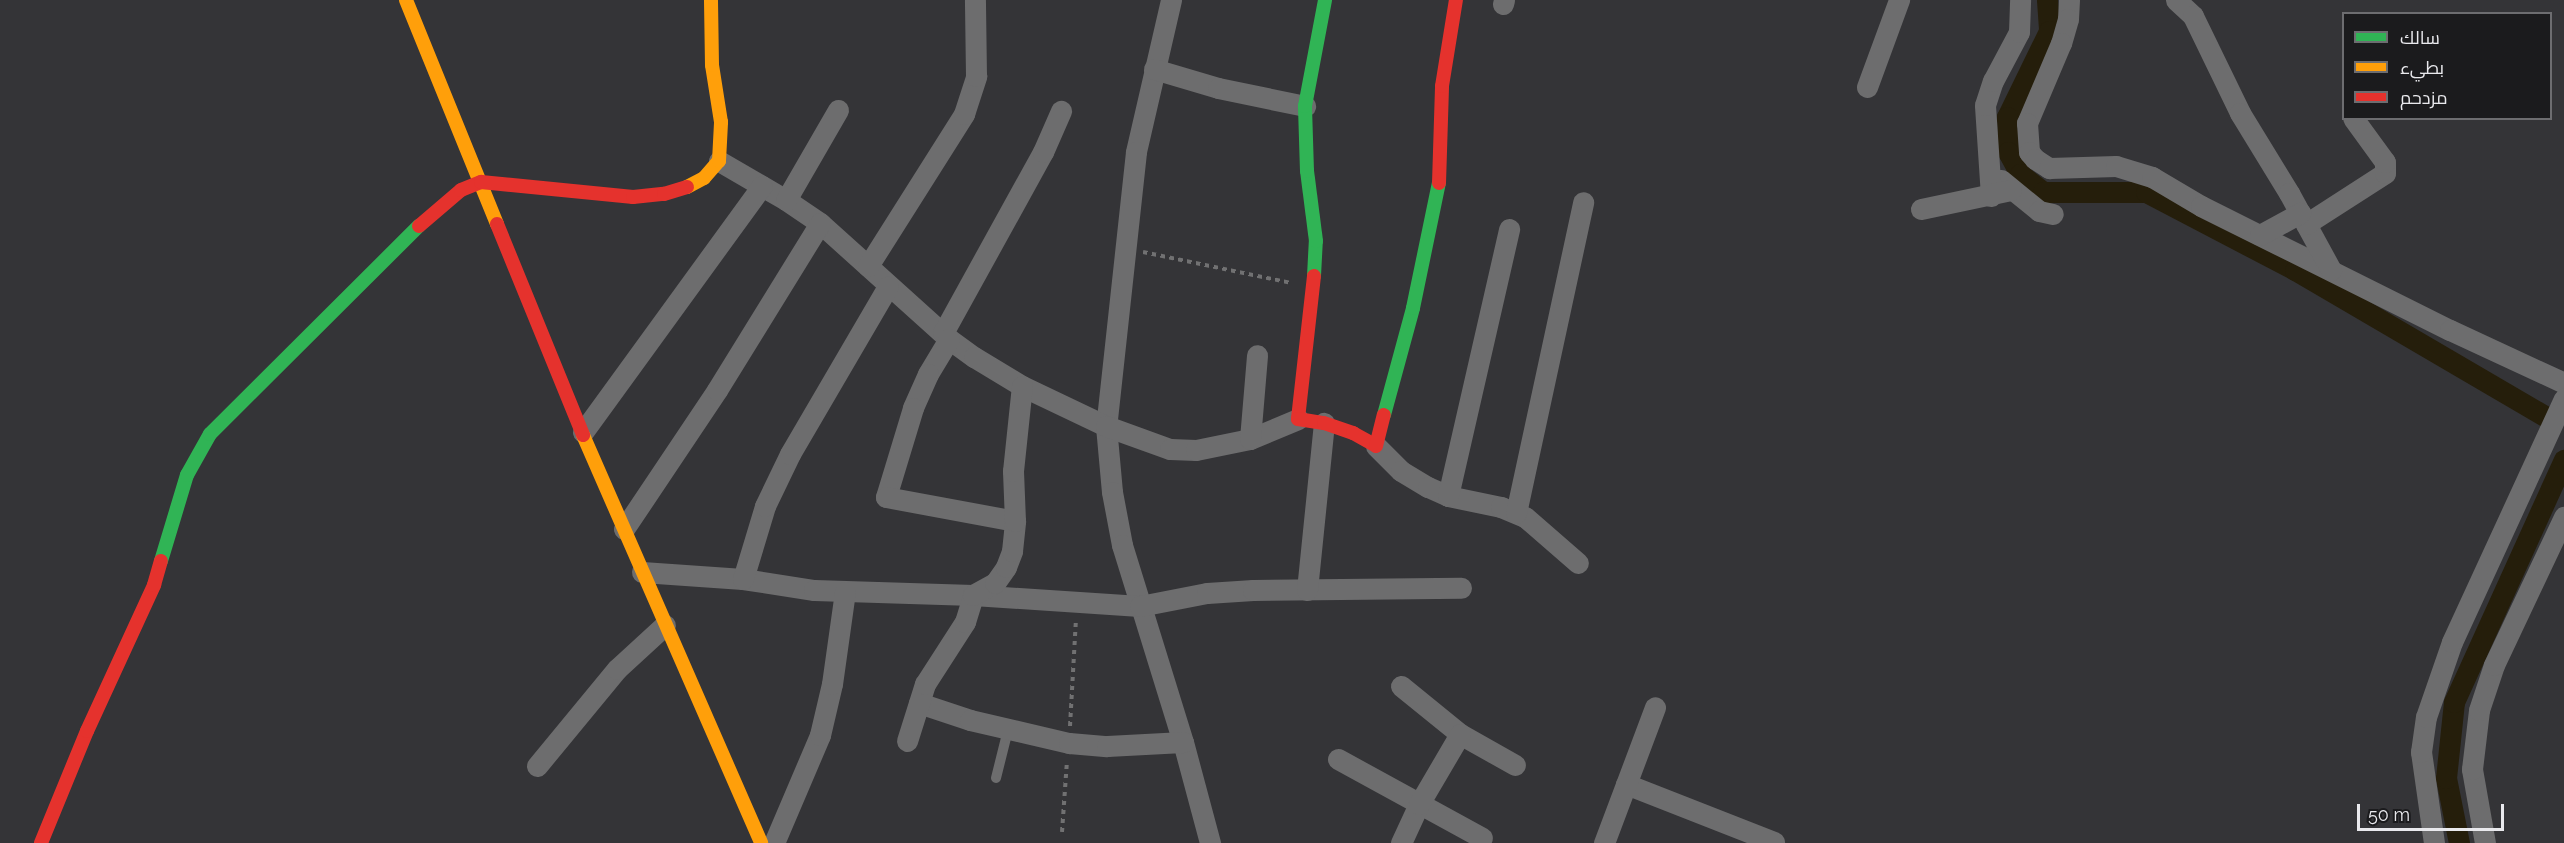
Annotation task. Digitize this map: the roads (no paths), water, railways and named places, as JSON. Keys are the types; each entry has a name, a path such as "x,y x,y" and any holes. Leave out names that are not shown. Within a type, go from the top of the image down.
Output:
{"street":[{"path":"406,0 583,432 761,843"},
{"path":"41,843 78,750 154,585 187,476 199,450 210,434 430,215 461,190 481,182 592,195 633,197 664,194 688,187 705,178 719,161 721,122 712,64 711,0"},
{"path":"868,266 964,114 976,76 975,0"},
{"path":"1172,0 1136,152 1106,426 1116,518 1140,606 1183,742 1210,843"},
{"path":"1298,419 1314,288 1316,241 1307,171 1305,106 1325,0"},
{"path":"1376,446 1413,308 1439,181 1442,86 1456,0"},
{"path":"1867,87 1899,0"},
{"path":"2001,193 1989,170 1985,105 1993,81 2019,32 2020,0"},
{"path":"2069,0 2068,19 2061,43 2027,123 2029,152 2035,159 2049,168 2102,166 2135,171 2152,177 2201,206 2450,330 2564,382"},
{"path":"2187,4 2217,61 2240,113 2331,270"},
{"path":"1154,69 1218,88 1305,106"},
{"path":"786,200 838,110"},
{"path":"1015,521 886,497 913,408 928,374 1043,152 1060,111"},
{"path":"2260,235 2303,219 2385,173 2385,162 2354,120"},
{"path":"719,161 786,200 820,223 946,336 996,372 1106,426 1170,450 1196,450 1250,440 1298,419 1324,423 1376,446 1401,471 1428,487 1448,496 1516,513 1543,531 1578,563"},
{"path":"583,432 762,186"},
{"path":"1921,209 2001,193 2039,211 2053,214"},
{"path":"1516,513 1583,202"},
{"path":"624,529 717,390 820,223"},
{"path":"1448,496 1509,229"},
{"path":"743,579 765,506 790,454 888,286"},
{"path":"1250,440 1257,355"},
{"path":"907,741 925,684 965,622 973,595 995,583 1006,567 1012,551 1015,521 1013,471 1022,386"},
{"path":"2434,843 2421,752 2426,717 2452,642 2506,530 2564,399"},
{"path":"1307,590 1324,423"},
{"path":"2485,843 2472,769 2481,702 2494,665 2564,516"},
{"path":"642,572 743,579 789,588 845,592 973,595 1140,606 1207,592 1461,588"},
{"path":"774,843 820,735 832,684 845,592"},
{"path":"537,766 617,669 665,625"},
{"path":"1401,686 1460,734 1515,765"},
{"path":"919,703 1008,730 1069,742 1107,746 1183,742"},
{"path":"1604,843 1655,707"},
{"path":"1401,843 1419,804 1460,734"},
{"path":"1338,759 1482,838"},
{"path":"1626,784 1774,842"}],"lane":[{"path":"996,778 1008,730"}],"waterway":[{"path":"2047,0 2049,31 2007,117 2008,152 2020,174 2043,192 2146,192 2295,270 2545,416"},
{"path":"2459,843 2446,778 2454,702 2564,460"}]}
